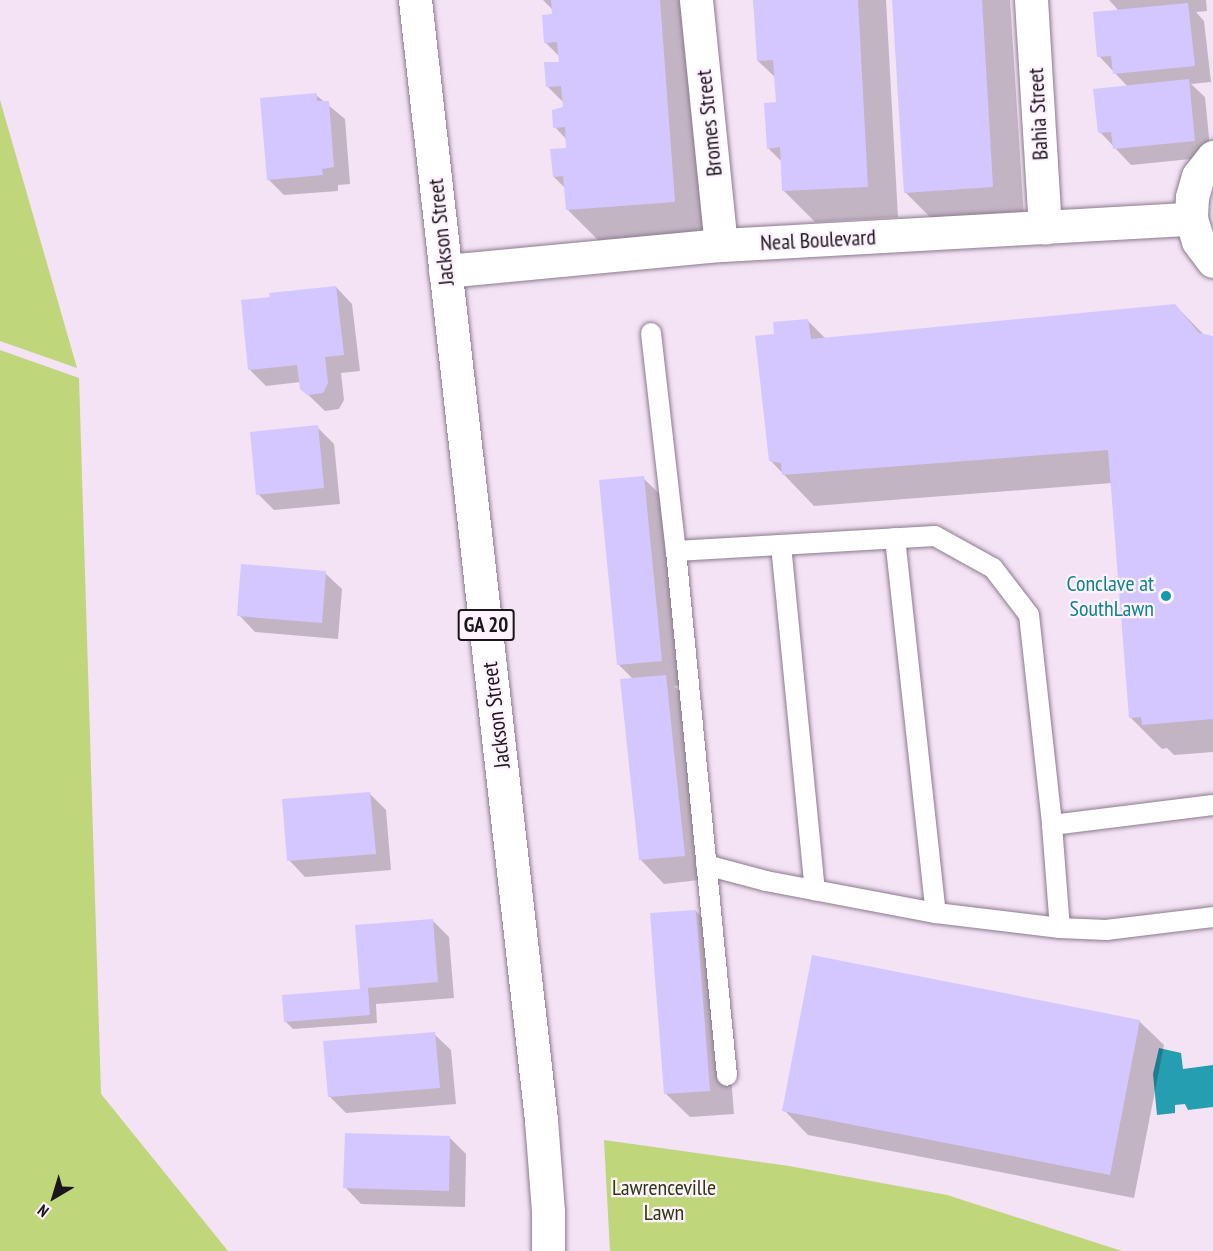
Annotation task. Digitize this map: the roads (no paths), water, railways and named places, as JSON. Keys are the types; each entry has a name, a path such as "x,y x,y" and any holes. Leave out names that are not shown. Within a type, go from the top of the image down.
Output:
{"main road":[{"name":"Jackson Street","path":"415,0 541,1120 548,1211 548,1251"},
{"name":"Bromes Street","path":"696,0 721,245"},
{"name":"Bahia Street","path":"1031,0 1045,228"},
{"path":"1213,157 1198,176 1192,197 1191,219 1198,241 1213,261"},
{"name":"Neal Boulevard","path":"445,271 721,245 1191,219"}],"lane":[{"path":"651,333 676,551 727,1076"},
{"path":"676,551 935,536 993,568 1029,615 1052,825 1060,928"},
{"path":"895,538 936,913"},
{"path":"781,545 815,890"},
{"path":"1052,825 1213,805"},
{"path":"706,865 766,881 936,913 1060,928 1106,930 1213,917"}],"water":[{"path":"1159,1048 1181,1053 1183,1069 1213,1065 1213,1107 1188,1110 1185,1104 1175,1105 1175,1113 1157,1115 1153,1074"}],"place":[{"name":"Conclave at SouthLawn","path":"1166,596"}],"park label":[{"name":"Lawrenceville Lawn","path":"664,1200"}]}
